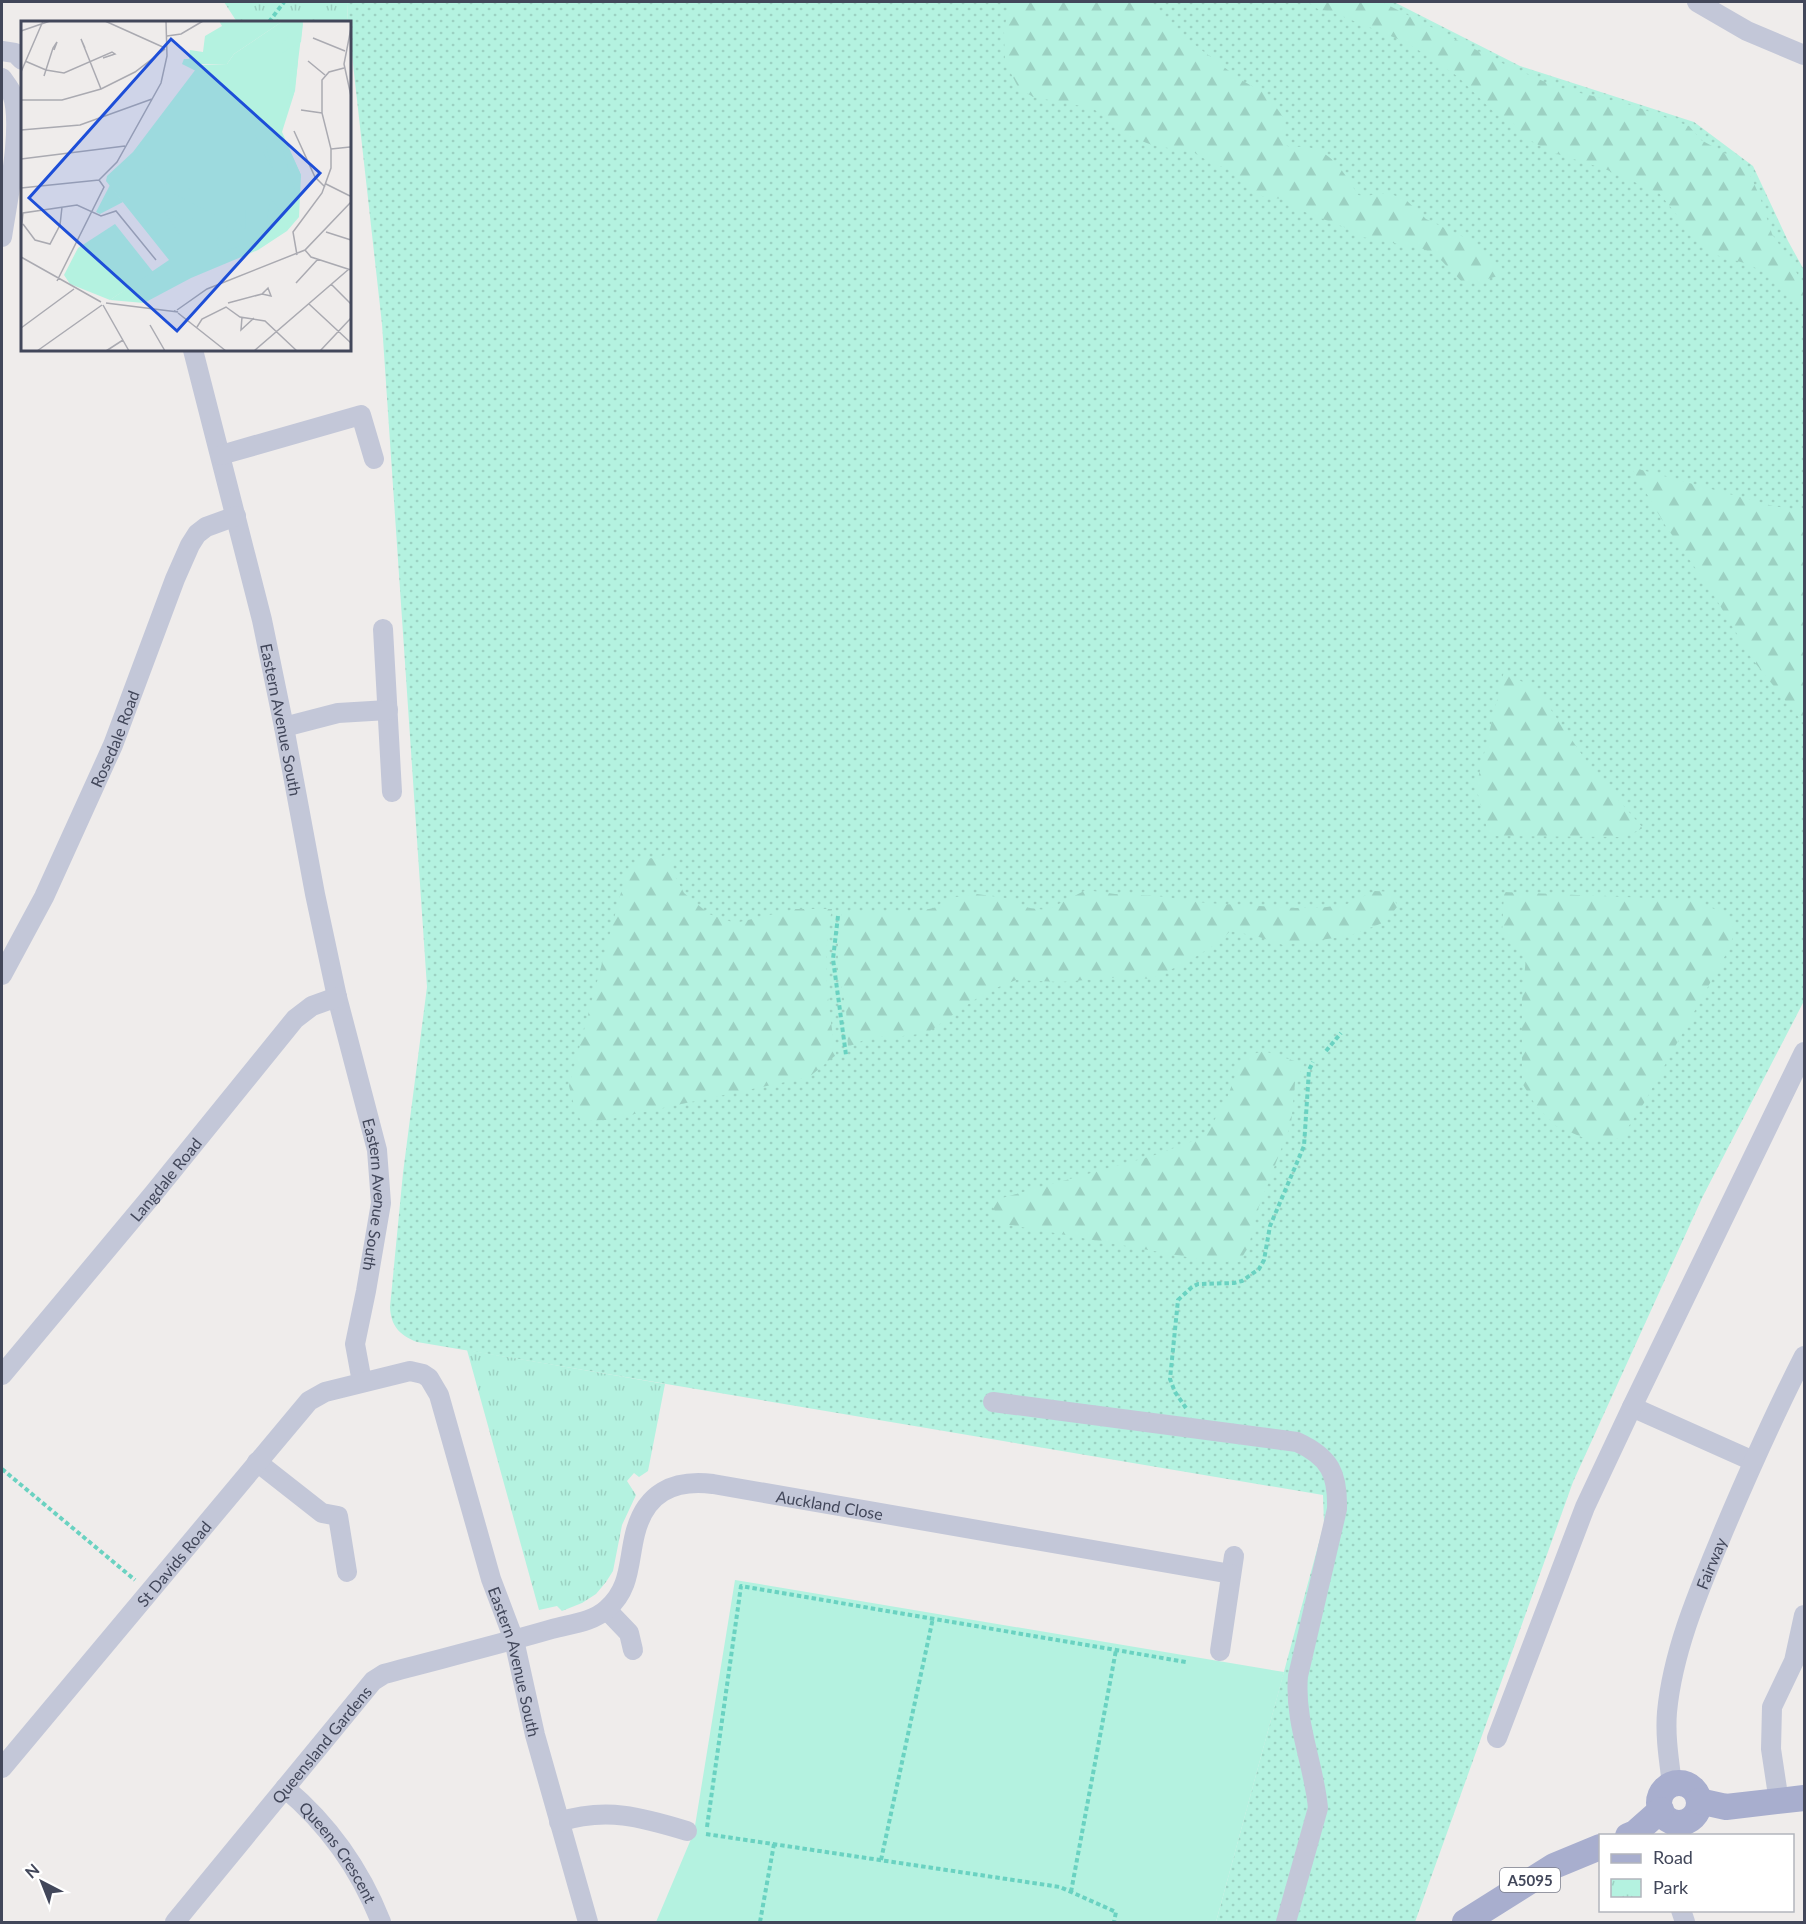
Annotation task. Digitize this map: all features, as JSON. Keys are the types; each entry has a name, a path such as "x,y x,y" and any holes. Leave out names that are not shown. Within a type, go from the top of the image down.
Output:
{"main road":[{"path":"1679,1783 1692,1788 1699,1801 1698,1810 1694,1816 1681,1823 1670,1820 1661,1810 1661,1795 1672,1784 1679,1783"},
{"path":"1699,1801 1726,1807 1804,1798"},
{"path":"1634,1834 1661,1810"},
{"name":"A5095","path":"1465,1923 1554,1866 1599,1846"}],"street":[{"path":"1697,2 1747,31 1804,55"},
{"path":"2,51 15,53 21,59"},
{"path":"2,237 18,147 12,89"},
{"name":"Eastern Avenue South","path":"193,351 262,620 337,997 377,1150 381,1203 355,1344 362,1382 410,1371 423,1374 434,1385 439,1395 491,1579 514,1640 535,1735 588,1923"},
{"path":"221,454 361,415 374,459"},
{"name":"Rosedale Road","path":"2,975 44,897 109,756 175,579 190,545 197,534 206,527 236,516"},
{"path":"383,629 392,792"},
{"path":"284,727 338,713 388,710"},
{"name":"Langdale Road","path":"2,1375 154,1193 294,1019 312,1006 337,997"},
{"path":"1497,1738 1586,1507 1804,1052"},
{"name":"Fairway","path":"1672,1784 1666,1732 1667,1712 1679,1653 1706,1575 1753,1461 1804,1356"},
{"name":"St Davids Road","path":"2,1768 309,1401 325,1392 362,1382"},
{"path":"993,1402 1297,1442 1312,1449 1324,1459 1332,1471 1337,1488 1337,1509 1298,1676 1296,1697 1316,1789 1318,1809 1286,1923"},
{"path":"1632,1407 1753,1461"},
{"path":"257,1462 322,1514 338,1516 347,1572"},
{"name":"Auckland Close","path":"514,1640 590,1619 607,1610 622,1593 627,1582 634,1536 644,1511 660,1493 686,1482 713,1484 1231,1574 1220,1651"},
{"path":"607,1610 629,1633 633,1650"},
{"path":"1779,1802 1772,1749 1772,1707 1794,1661 1804,1615"},
{"name":"Queensland Gardens","path":"175,1923 373,1681 384,1674 514,1640"},
{"name":"Queens Crescent","path":"285,1788 306,1806 346,1853 381,1923"},
{"path":"559,1822 580,1815 622,1814 696,1832"}],"path":[{"path":"270,21 284,2"},
{"path":"838,916 833,959 846,1055"},
{"path":"1326,1051 1341,1033"},
{"path":"1192,1414 1175,1392 1170,1379 1178,1299 1198,1284 1234,1283 1242,1281 1259,1269 1264,1260 1270,1226 1304,1146 1309,1070 1313,1062"},
{"path":"2,1469 149,1592"},
{"path":"1114,1923 1116,1912 1060,1887 696,1832 741,1586 1186,1662"},
{"path":"881,1860 933,1618"},
{"path":"1071,1892 1116,1650"},
{"path":"760,1923 774,1844"}],"green space":[{"path":"224,2 347,2 348,21 236,21"},
{"path":"347,2 1394,2 1520,66 1694,122 1753,166 1804,270 1804,1001 1703,1196 1573,1482 1415,1922 1216,1922 1324,1524 1323,1495 417,1342 405,1336 394,1325 390,1307 403,1173 427,987 382,324 351,46 351,21 348,21"},
{"path":"1009,2 1146,2 1195,45 1271,100 1283,117 1284,144 1291,148 1314,148 1332,159 1358,195 1391,194 1406,200 1426,219 1472,241 1502,268 1502,275 1465,285 1439,258 1424,249 1357,236 1349,229 1297,209 1282,198 1265,197 1258,194 1229,166 1216,166 1195,153 1152,145 1121,133 1108,119 1092,108 1033,97 1018,87 1005,62 1004,32"},
{"path":"1308,2 1382,2 1504,64 1559,88 1631,105 1689,126 1701,140 1741,162 1751,177 1772,234 1804,287 1804,309 1763,272 1748,264 1712,254 1699,242 1659,193 1605,169 1551,152 1526,138 1511,121 1497,115 1457,76 1423,53 1405,42 1364,25 1328,11 1319,10"},
{"path":"1631,467 1773,506 1804,511 1804,724 1752,659 1710,589 1665,525"},
{"path":"1504,671 1538,691 1594,772 1643,828 1624,837 1489,836 1476,787"},
{"path":"673,853 673,872 684,893 709,914 735,923 796,909 832,909 826,964 828,1000 836,1055 809,1077 606,1120 581,1121 569,1086 627,870 638,859 656,858"},
{"path":"1086,890 1206,903 1296,908 1320,908 1347,904 1375,891 1393,892 1397,907 1385,922 1349,936 1283,945 1256,936 1230,931 1221,941 1189,961 1151,979 1125,977 1060,982 1016,980 986,992 927,1033 871,1037 848,1047 846,1009 838,969 838,940 842,911 908,913 934,908 949,898 977,894 1005,898 1029,908 1047,910"},
{"path":"1504,892 1695,900 1725,914 1734,928 1731,945 1644,1103 1621,1138 1601,1141 1584,1138 1556,1126 1536,1106 1522,1083 1522,1000 1526,957 1502,934"},
{"path":"1264,1051 1304,1064 1295,1083 1291,1124 1256,1214 1249,1246 1239,1262 1209,1261 999,1223 991,1201 1152,1156 1204,1137 1226,1101 1242,1057"},
{"path":"467,1350 665,1384 648,1471 639,1477 634,1473 627,1481 636,1495 622,1525 613,1571 596,1594 582,1603 562,1611 557,1606 539,1610"},
{"path":"735,1580 1284,1672 1216,1922 656,1922 694,1832"}]}
